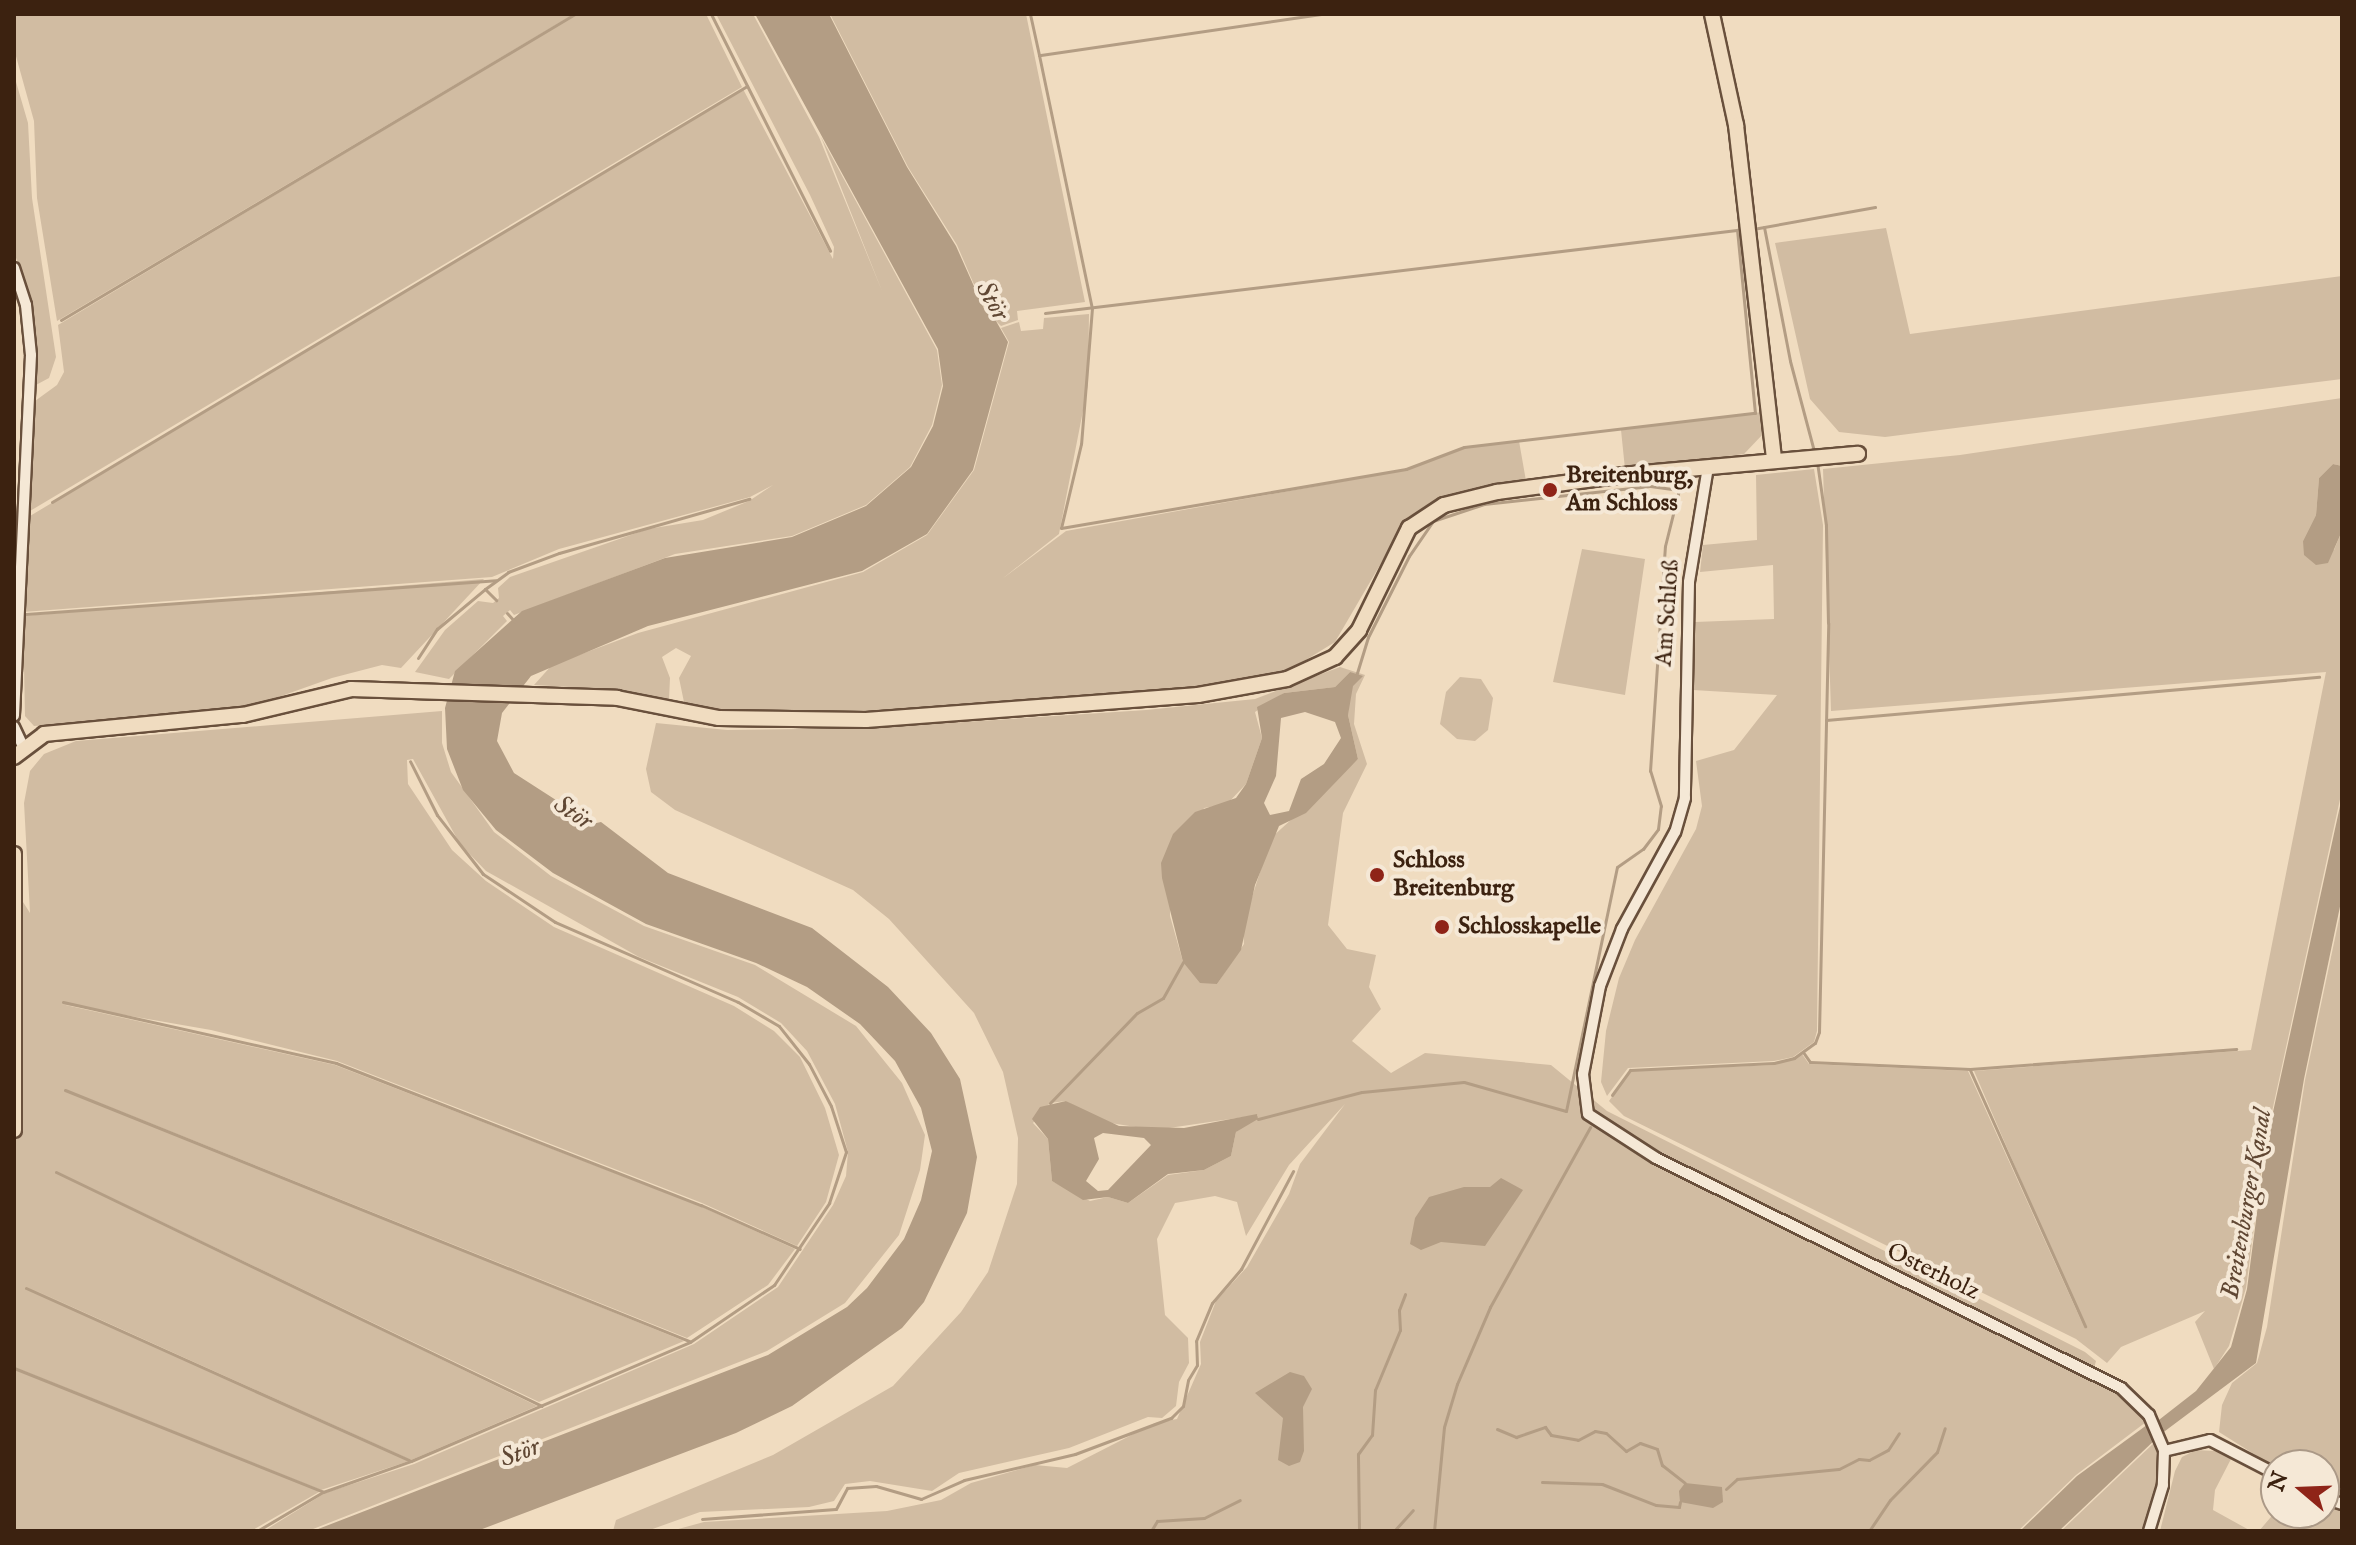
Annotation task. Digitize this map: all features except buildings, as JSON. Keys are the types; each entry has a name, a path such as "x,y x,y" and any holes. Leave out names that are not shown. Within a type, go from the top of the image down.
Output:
{"main road":[{"path":"1712,14 1736,125 1746,238 1774,460"},
{"path":"18,752 44,734 243,715 339,690 617,698 719,718 866,720 1198,695 1287,679 1322,666 1359,630 1409,528 1444,505 1497,492 1774,460 1858,454"},
{"path":"14,854 14,1130"}],"street":[{"path":"14,268 26,305 31,355 14,716"},
{"name":"Am Schloß","path":"1588,1114 1583,1074 1600,986 1622,929 1675,832 1685,798 1689,582 1708,467"},
{"path":"14,727 18,752"},
{"name":"Osterholz","path":"1588,1114 1656,1158 2112,1382 2149,1415 2160,1435 2164,1451 2163,1485 2149,1531"},
{"path":"2164,1451 2210,1440 2260,1466"}],"shaded area":[{"path":"14,14 574,14 57,321 37,198 34,121 14,49"},
{"path":"577,14 706,14 742,87 30,511 35,401 57,385 64,372 58,325"},
{"path":"716,14 753,14 819,137 882,291 821,137 937,350 942,385 932,425 910,467 866,505 792,536 675,554 514,615 510,610 503,616 507,621 449,679 415,672 445,630 478,601 493,603 499,598 498,588 510,577 648,529 703,520 749,501 773,485 750,497 559,549 492,577 23,612 30,516 743,89 833,259 834,247 810,195"},
{"path":"830,14 1026,14 1085,302 1017,311 1018,320 1001,326 985,310 957,245 908,167"},
{"path":"14,75 28,123 32,198 56,357 49,378 34,386 34,310 14,252"},
{"path":"1886,228 1910,334 2342,276 2342,379 1885,437 1839,432 1810,399 1775,243"},
{"path":"1089,314 1088,385 1059,534 1002,579 1066,531 1406,470 1463,448 1519,441 1526,481 1455,493 1408,517 1335,642 1288,671 1255,680 1008,708 866,717 726,717 685,707 679,678 691,656 676,648 662,657 670,678 669,700 604,689 534,685 552,665 638,633 863,572 927,535 974,470 1009,342 1001,328 1019,322 1021,331 1043,329 1044,318"},
{"path":"2342,398 2342,466 2333,464 2319,478 2316,515 2303,541 2334,550 2342,531 2342,790 2265,1144 2246,1288 2229,1346 2214,1369 2195,1322 2205,1311 2121,1347 2107,1363 2076,1339 1624,1116 1609,1101 1631,1071 1774,1065 1802,1054 1809,1064 1968,1071 2085,1329 1974,1071 2251,1050 2326,672 1831,711 1823,469 1960,455"},
{"path":"1762,412 1764,433 1744,454 1625,469 1621,430"},
{"path":"1814,469 1823,525 1817,1031 1814,1042 1793,1057 1774,1061 1628,1068 1607,1096 1601,1082 1606,1031 1619,978 1635,940 1696,829 1702,806 1696,761 1734,750 1777,695 1693,690 1695,622 1774,619 1773,565 1700,572 1703,545 1757,540 1756,475"},
{"path":"1582,549 1645,559 1625,695 1553,682"},
{"path":"484,579 401,668 382,665 332,678 234,713 34,726 25,716 23,616"},
{"path":"1340,667 1365,675 1356,694 1354,724 1367,764 1343,813 1328,925 1347,949 1376,955 1369,987 1381,1009 1352,1041 1391,1073 1425,1053 1551,1065 1607,1111 2085,1352 2096,1361 2091,1379 2131,1402 2146,1422 2076,1475 2018,1531 671,1531 704,1522 887,1511 941,1500 971,1483 1035,1465 1067,1468 1155,1423 1177,1419 1201,1364 1200,1342 1216,1301 1247,1267 1289,1194 1300,1164 1345,1104 1289,1165 1246,1236 1237,1202 1215,1196 1175,1203 1157,1239 1165,1315 1188,1338 1189,1363 1179,1382 1176,1406 1162,1418 1148,1417 1069,1448 959,1473 932,1491 870,1481 845,1484 834,1501 809,1507 700,1512 647,1531 613,1531 616,1520 773,1455 893,1386 961,1312 988,1272 1017,1184 1018,1138 1003,1072 974,1013 889,919 853,890 675,810 651,792 646,769 656,723 727,730 872,728 1146,710 1255,699","holes":["1350,672 1348,715 1358,759 1271,838 1243,925 1244,944 1217,984 1183,962 1170,916 1170,901 1204,808 1227,804 1246,784 1262,738 1255,712 1284,693 1335,687","1066,1101 1104,1122 1155,1130 1258,1115 1236,1132 1231,1156 1204,1170 1168,1175 1128,1203 1108,1197 1090,1201 1052,1181 1048,1139 1033,1123 1050,1103"]},
{"path":"1460,677 1481,679 1493,698 1488,730 1475,741 1457,739 1440,724 1446,692"},
{"path":"442,711 442,743 451,772 494,832 551,876 644,926 755,965 856,1026 902,1083 925,1135 920,1170 899,1235 845,1303 767,1351 308,1531 264,1531 325,1493 414,1464 694,1344 778,1287 833,1205 846,1176 848,1152 835,1104 807,1051 781,1023 738,997 639,957 486,871 460,844 413,759 407,760 408,784 452,850 486,881 554,927 734,1006 774,1031 800,1057 825,1108 839,1155 826,1202 797,1246 702,1203 337,1061 211,1030 61,1004 335,1065 700,1206 795,1249 768,1285 687,1338 72,1092 684,1341 539,1402 59,1173 537,1406 411,1460 30,1288 409,1461 321,1490 14,1367 14,829 23,902 30,913 24,803 30,771 44,754 76,741"},
{"path":"2342,905 2342,1531 2259,1531 2340,1529 2340,1449 2260,1449 2260,1458 2219,1432 2222,1405 2232,1383 2257,1363 2267,1327 2305,1080"},
{"path":"14,1369 319,1492 251,1531 14,1531"},
{"path":"2156,1441 2158,1484 2143,1531 2061,1531"},
{"path":"2196,1450 2215,1451 2231,1459 2215,1490 2213,1510 2251,1531 2160,1531 2175,1471 2182,1457"}],"water":[{"name":"Stör","path":"755,14 829,14 907,167 956,246 985,311 992,314 1008,342 973,470 927,534 862,571 648,626 531,676 502,713 497,741 514,773 573,811 591,815 592,824 601,822 668,873 812,928 888,987 931,1033 960,1079 977,1157 967,1213 924,1302 902,1328 792,1406 736,1433 477,1531 313,1531 768,1355 847,1307 867,1288 904,1239 921,1200 932,1151 921,1108 895,1061 860,1024 807,987 756,963 646,924 553,873 496,830 463,790 447,749 445,708 455,671 522,611 665,558 792,537 866,506 911,467 933,426 943,386 938,349"},
{"path":"2333,464 2342,466 2342,531 2328,563 2316,565 2304,555 2303,541 2316,515 2319,478"},
{"path":"1350,672 1363,676 1353,686 1348,715 1358,759 1306,813 1279,826 1255,885 1241,950 1217,984 1200,983 1183,962 1162,878 1161,863 1173,834 1195,812 1236,798 1246,784 1262,738 1257,707 1284,693 1335,687","holes":["1305,712 1335,722 1341,738 1324,764 1301,779 1289,811 1270,815 1264,803 1276,776 1281,718"]},
{"path":"2342,797 2342,897 2304,1079 2256,1363 2161,1434 2155,1423 2196,1391 2231,1347 2247,1289 2266,1144"},
{"path":"1066,1101 1119,1126 1184,1128 1257,1114 1258,1119 1236,1132 1231,1156 1204,1170 1168,1174 1128,1203 1108,1197 1083,1200 1052,1181 1048,1139 1032,1119 1040,1107","holes":["1103,1133 1144,1138 1151,1145 1108,1190 1098,1191 1086,1181 1099,1159 1094,1138"]},
{"path":"1501,1178 1523,1190 1485,1246 1441,1242 1421,1250 1410,1244 1415,1218 1429,1197 1464,1187 1490,1187"},
{"path":"1290,1372 1304,1376 1312,1389 1303,1407 1304,1451 1300,1462 1289,1466 1278,1460 1283,1418 1255,1393"},
{"path":"2151,1422 2159,1436 2059,1531 2020,1531 2077,1476"},
{"path":"1685,1483 1722,1487 1723,1502 1713,1508 1680,1502 1679,1491"}],"waterway":[{"path":"61,320 575,14"},
{"path":"711,14 830,251"},
{"path":"1030,14 1039,55"},
{"path":"1321,14 1039,55 1092,308 1081,444 1061,528 1406,469 1464,447 1755,413 1737,230"},
{"path":"52,502 747,86"},
{"path":"1753,229 1875,207"},
{"path":"1764,227 1790,361 1815,455"},
{"path":"1045,313 1745,229"},
{"path":"1612,1095 1630,1070 1774,1063 1794,1058 1815,1043 1819,1032 1828,623 1826,525 1817,462"},
{"path":"1258,1119 1362,1092 1464,1082 1566,1111 1617,867 1643,849 1658,829 1661,806 1650,771 1665,546 1679,490 1650,486 1484,504 1433,521 1409,556 1368,637 1357,674"},
{"path":"485,589 508,572 559,553 749,499"},
{"path":"26,614 496,580"},
{"path":"418,658 437,629 485,589 496,600"},
{"path":"507,613 515,622"},
{"path":"1826,720 2319,677"},
{"path":"257,1531 323,1492 411,1461 690,1342 774,1285 829,1203 846,1152 831,1106 809,1064 779,1026 738,1002 555,922 483,874 437,815 410,761"},
{"path":"1050,1103 1137,1013 1163,998 1183,962"},
{"path":"63,1002 336,1063 701,1205 800,1249"},
{"path":"1803,1052 1810,1062 1970,1069 2236,1049"},
{"path":"1970,1070 2085,1326"},
{"path":"65,1090 689,1341"},
{"path":"1434,1531 1444,1427 1457,1384 1490,1307 1590,1127"},
{"path":"702,1519 836,1509 847,1488 876,1486 921,1499 964,1480 1075,1454 1171,1418 1183,1406 1188,1380 1197,1365 1196,1341 1212,1303 1241,1269 1293,1171"},
{"path":"56,1172 542,1406"},
{"path":"26,1288 409,1460"},
{"path":"1359,1529 1358,1454 1372,1435 1375,1390 1400,1330 1399,1310 1405,1294"},
{"path":"14,1368 322,1491"},
{"path":"1497,1429 1516,1437 1545,1427 1551,1435 1578,1440 1595,1431 1606,1433 1626,1451 1640,1443 1657,1449 1662,1465 1685,1483"},
{"path":"1869,1531 1890,1500 1937,1452 1945,1428"},
{"path":"1726,1489 1737,1479 1839,1469 1859,1459 1869,1460 1888,1450 1899,1433"},
{"path":"1542,1482 1602,1484 1656,1505 1679,1507 1680,1502"},
{"path":"1151,1531 1157,1521 1204,1518 1240,1500"},
{"path":"1394,1531 1413,1510"}],"place":[{"name":"Breitenburg, Am Schloss","path":"1550,490"},
{"name":"Schloss Breitenburg","path":"1377,875"},
{"name":"Schlosskapelle","path":"1442,927"}],"water label":[{"name":"Breitenburger Kanal","path":"2247,1204"}]}
